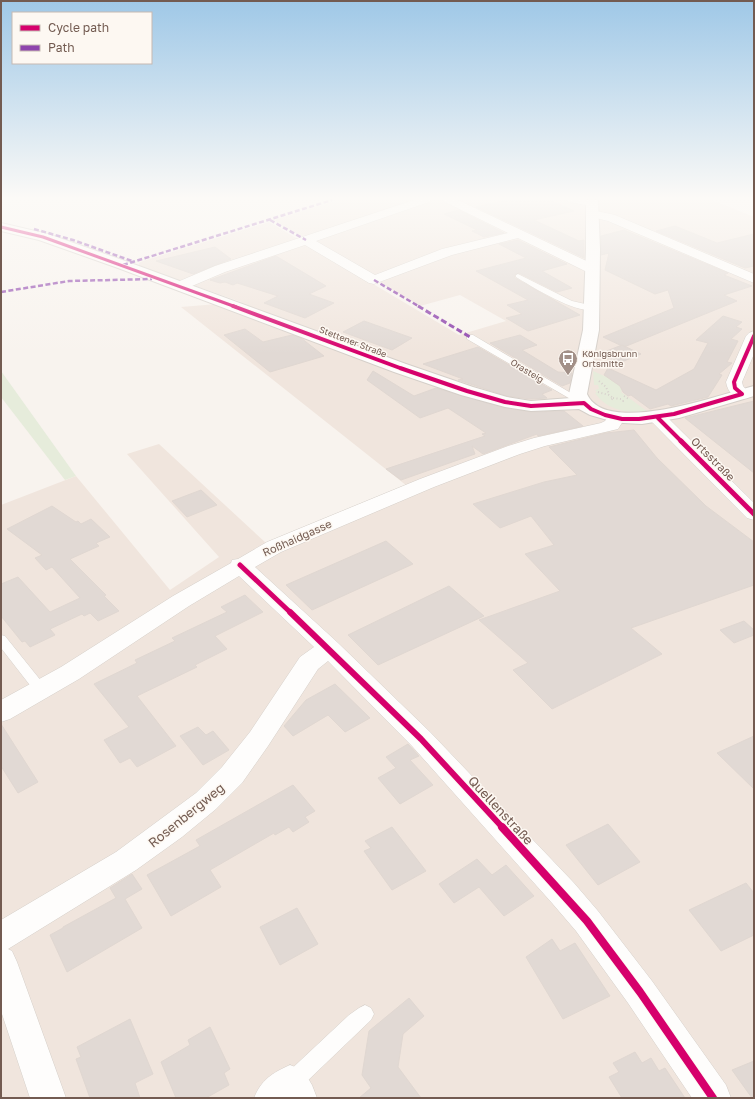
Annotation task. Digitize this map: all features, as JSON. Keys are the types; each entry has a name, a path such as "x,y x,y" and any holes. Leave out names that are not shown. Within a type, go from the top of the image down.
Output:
{"street":[{"name":"Stettener Straße","path":"84,251 400,368 495,400 531,406 584,403"},
{"path":"180,286 220,269 273,251"},
{"path":"325,251 374,280 450,251"},
{"path":"556,251 592,269"},
{"path":"592,251 592,308 588,379 578,394 584,403 593,410 618,405 642,420 658,418 748,393"},
{"path":"689,251 754,279"},
{"path":"748,393 735,388 734,382 754,336"},
{"name":"Roßhaidgasse","path":"1,712 70,674 240,565 274,547 452,474 540,442 612,425 618,405"},
{"name":"Ortsstraße","path":"658,418 754,514"},
{"name":"Quellenstraße","path":"240,565 329,648 434,752 573,904 640,992 713,1098"},
{"name":"Rosenbergweg","path":"1,937 126,861 206,801 232,775 259,740 309,663 329,648"},
{"path":"1,962 48,1098"}],"lane":[{"path":"518,276 569,303 580,307 592,308"},
{"name":"Orasteig","path":"470,337 584,403"},
{"path":"1,639 41,690"},
{"path":"287,1093 311,1065 343,1032 365,1014"}],"path":[{"path":"588,379 605,385 609,394"},
{"path":"618,405 627,398"}],"shaded area":[{"path":"174,251 318,251 459,335 506,321 460,295 420,306 327,251 754,251 754,1098 1,1098 1,505 76,476 170,590 219,557 127,454 159,444 266,543 407,486 181,307 241,302 139,266 139,263 143,261"}],"green space":[{"path":"1,371 76,476 65,480 1,397"},
{"path":"593,371 618,382 622,391 621,392 648,412 619,410 606,404 595,393 597,392 595,390 599,389 598,385 594,385"}],"building":[{"path":"197,251 221,251 231,259 193,274 156,261"},
{"path":"513,251 541,251 567,264 542,271 572,288 557,292 519,273 514,275 515,278 580,315 528,331 506,318 522,314 507,305 528,300 476,271 526,258"},
{"path":"570,251 584,251 584,258"},
{"path":"601,251 675,251 728,273 724,275 752,286 724,295 737,301 624,347 603,337 674,308 668,290 655,294 605,270 609,253 601,255"},
{"path":"705,251 754,251 754,266 745,268"},
{"path":"276,256 326,286 309,294 334,303 305,318 264,303 278,296 237,283 233,285 225,282 220,283 210,280"},
{"path":"723,316 742,322 736,327 742,329 731,339 738,341 727,362 732,363 719,374 722,375 708,397 671,406 668,404 650,409 631,395 628,396 623,392 620,386 604,375 608,368 656,390 694,369 708,343 696,340"},
{"path":"364,321 412,338 392,350 343,332"},
{"path":"245,329 263,342 292,335 301,338 324,356 270,372 224,335"},
{"path":"520,335 537,345 522,350 558,372 572,373 570,383 562,386 490,343"},
{"path":"622,345 641,354 619,363 599,354"},
{"path":"478,347 552,390 542,394 547,398 531,399 507,396 458,380 463,379 423,364"},
{"path":"373,371 414,396 436,388 505,408 531,412 564,411 583,426 538,436 537,434 483,454 472,446 475,454 401,480 386,469 485,436 482,434 486,433 448,408 420,418 367,380"},
{"path":"754,401 754,473 685,418"},
{"path":"634,430 657,458 706,506 754,542 754,585 631,628 662,654 552,709 513,670 528,663 479,620 560,591 525,554 554,545 531,516 500,528 473,504 544,482 577,475 549,447 606,433"},
{"path":"201,490 217,505 187,517 172,501"},
{"path":"52,506 81,524 91,519 110,537 96,543 99,546 70,559 106,595 104,596 119,611 98,621 90,613 84,616 82,614 50,629 55,635 30,647 25,641 22,642 1,616 1,584 18,577 50,612 80,598 52,567 46,570 35,558 42,555 7,529"},
{"path":"386,541 413,564 312,610 286,585"},
{"path":"449,586 484,616 378,665 348,635"},
{"path":"245,595 263,612 215,636 227,649 195,665 197,667 137,696 176,746 137,767 130,758 120,763 104,740 129,727 94,684 137,663 135,660 175,641 172,638 227,612 221,607"},
{"path":"744,621 754,630 754,635 734,643 720,630"},
{"path":"335,684 370,718 345,732 328,715 293,736 284,726 306,700"},
{"path":"1,724 38,782 18,793 1,766"},
{"path":"198,727 206,735 213,731 229,750 203,765 180,736"},
{"path":"754,736 754,789 717,753"},
{"path":"408,744 419,756 410,760 433,785 400,804 378,778 396,768 386,757"},
{"path":"293,785 315,811 305,817 309,822 293,832 289,827 275,835 274,833 210,870 221,887 171,916 147,875 200,846 196,840"},
{"path":"608,824 640,862 598,885 566,845"},
{"path":"392,827 426,871 392,890 364,851 371,848 365,841"},
{"path":"477,859 492,875 506,865 534,896 504,916 479,887 454,903 439,884"},
{"path":"132,874 142,889 125,899 142,928 67,972 50,935 116,898 110,888"},
{"path":"746,883 754,893 754,935 721,951 689,910"},
{"path":"297,908 318,944 280,965 260,927"},
{"path":"552,939 560,951 575,943 610,996 563,1019 526,957"},
{"path":"409,998 424,1016 403,1034 398,1067 421,1098 359,1098 371,1088 362,1075 369,1031"},
{"path":"130,1019 153,1074 135,1083 140,1098 90,1098 76,1059 81,1057 77,1047"},
{"path":"210,1027 230,1069 224,1073 229,1085 206,1098 176,1098 161,1062 190,1045 188,1040"},
{"path":"635,1052 642,1063 651,1058 659,1071 665,1068 685,1098 622,1098 609,1077 619,1072 613,1063"},
{"path":"754,1061 754,1098 752,1098 732,1070"}],"marked path":[{"path":"105,251 132,261"},
{"path":"123,265 167,251"},
{"path":"1,292 69,281 152,279"},
{"path":"374,280 470,337"}],"cycle path":[{"path":"84,251 400,368 467,391 505,402 531,406 584,403 591,409 605,415 622,419 657,418 691,410 742,394 735,388 734,382 754,336"},
{"path":"658,418 754,514"},
{"path":"240,565 329,648 421,739 563,893 587,921 640,992 713,1098"}],"place":[{"name":"Königsbrunn Ortsmitte","path":"568,376"}]}
